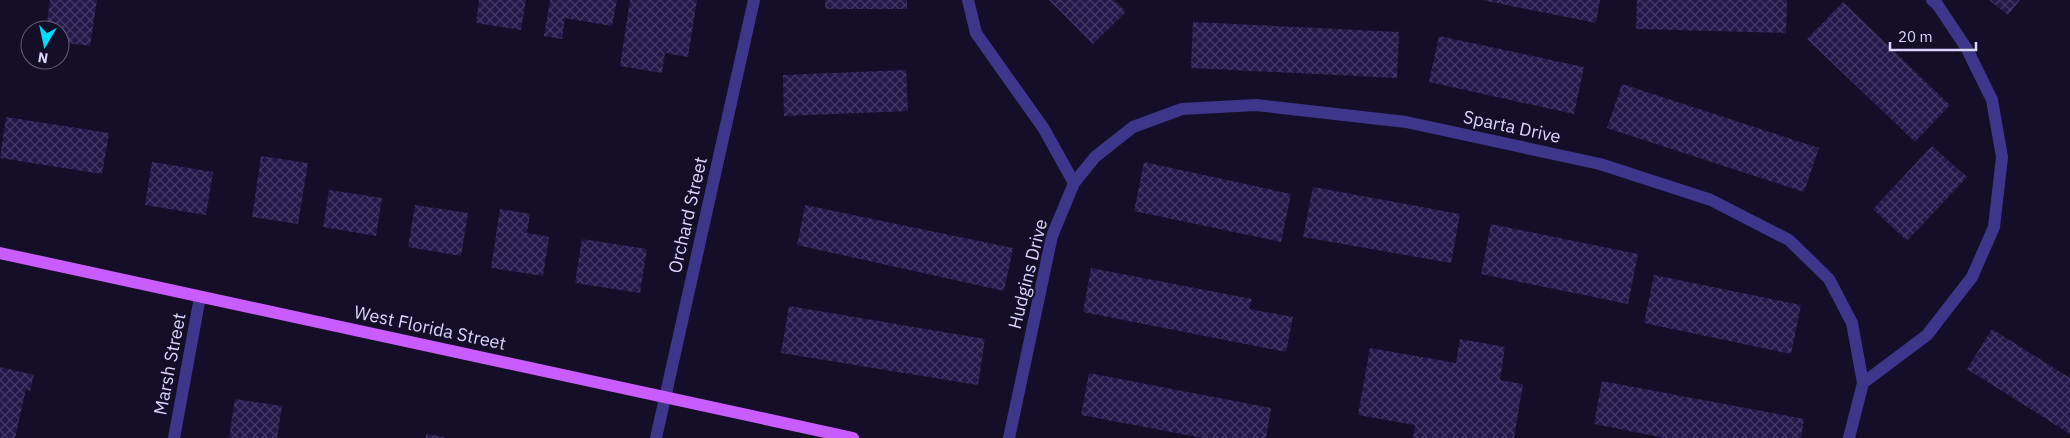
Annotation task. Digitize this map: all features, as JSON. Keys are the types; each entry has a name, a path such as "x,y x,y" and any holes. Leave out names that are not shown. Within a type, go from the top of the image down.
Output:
{"main road":[{"name":"West Florida Street","path":"0,253 853,438"}],"street":[{"name":"Orchard Street","path":"656,438 754,0"},
{"path":"968,0 976,33 1044,129 1074,183"},
{"path":"1850,438 1863,383 1927,334 1972,277 1994,227 2002,157 1992,100 1968,49 1937,4 1932,0"},
{"name":"Sparta Drive","path":"1074,183 1095,157 1132,127 1182,109 1256,105 1406,122 1600,164 1711,200 1789,240 1829,279 1852,323 1863,383"},
{"name":"Hudgins Drive","path":"1009,438 1052,236 1074,183"},
{"name":"Marsh Street","path":"174,438 200,297"}],"building":[{"path":"50,0 97,0 90,46 70,43 70,20 47,20"},
{"path":"479,0 526,0 521,30 476,23"},
{"path":"550,0 617,0 612,26 565,18 562,39 544,36"},
{"path":"630,0 697,0 688,57 665,53 662,73 620,66"},
{"path":"825,0 907,0 907,9 825,9"},
{"path":"1049,0 1114,0 1126,12 1093,44"},
{"path":"1482,0 1600,0 1596,23"},
{"path":"1637,0 1787,0 1786,33 1636,29"},
{"path":"1989,0 2020,0 2008,15"},
{"path":"1843,2 1950,105 1915,142 1807,39"},
{"path":"1193,22 1399,32 1397,78 1191,68"},
{"path":"1439,36 1584,67 1574,114 1429,82"},
{"path":"906,70 908,111 784,116 783,75"},
{"path":"1622,84 1819,148 1804,192 1607,128"},
{"path":"6,117 109,133 102,174 0,158"},
{"path":"1932,146 1967,177 1907,241 1873,209"},
{"path":"261,156 308,163 298,224 252,217"},
{"path":"152,162 213,172 206,215 145,205"},
{"path":"1144,162 1291,194 1281,242 1134,211"},
{"path":"1313,187 1460,214 1451,263 1303,237"},
{"path":"329,190 382,198 376,236 323,227"},
{"path":"415,205 468,213 461,256 408,247"},
{"path":"805,205 1013,248 1004,291 797,245"},
{"path":"500,209 530,214 527,233 549,237 543,276 491,268"},
{"path":"1491,224 1638,254 1628,304 1481,274"},
{"path":"582,239 647,249 640,293 575,283"},
{"path":"1091,268 1252,299 1249,309 1293,317 1286,352 1083,312"},
{"path":"1654,275 1801,305 1791,354 1644,323"},
{"path":"789,306 985,339 978,385 781,353"},
{"path":"1992,329 2070,378 2070,434 1967,369"},
{"path":"1460,339 1505,347 1500,380 1523,384 1514,438 1413,438 1415,425 1358,415 1370,348 1456,363"},
{"path":"0,367 34,375 30,391 26,389 15,438 0,438"},
{"path":"1089,373 1271,408 1266,438 1203,438 1081,415"},
{"path":"1602,381 1804,419 1801,438 1665,438 1594,424"},
{"path":"235,399 282,406 277,438 229,438"},
{"path":"426,434 445,437 445,438 426,438"}]}
